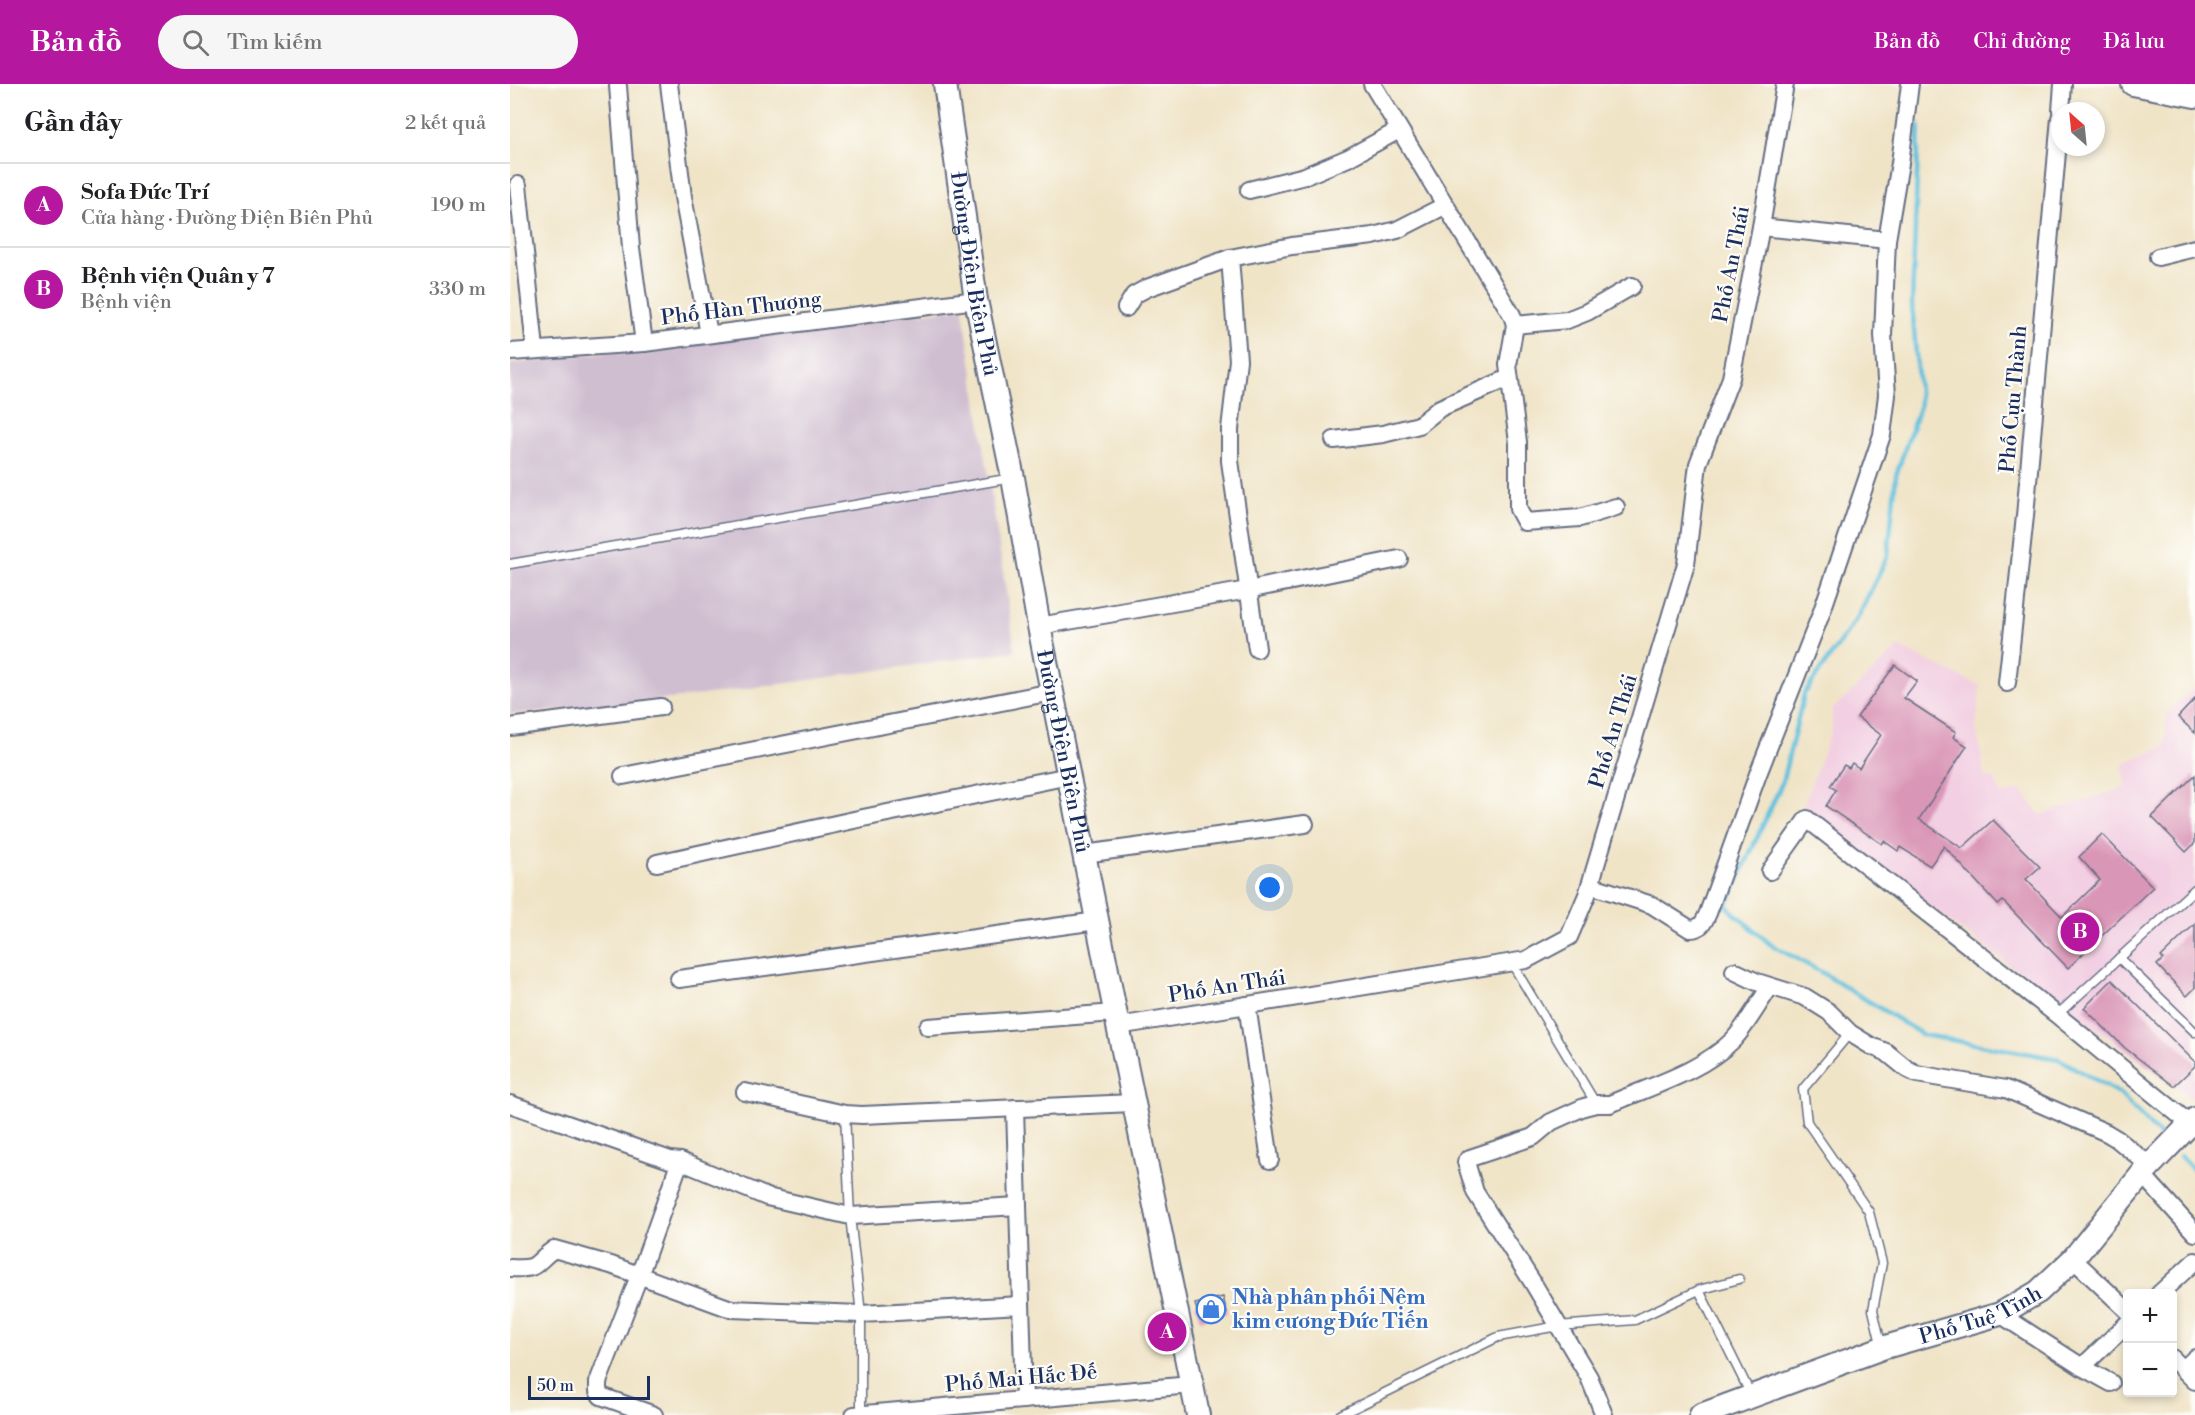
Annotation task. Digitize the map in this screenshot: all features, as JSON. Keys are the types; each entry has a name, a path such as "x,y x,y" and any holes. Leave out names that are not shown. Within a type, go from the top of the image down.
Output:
{"main road":[{"name":"Đường Điện Biên Phủ","path":"945,84 976,300 1116,1020 1198,1415"},
{"path":"2133,84 2195,96"},
{"name":"Phố Tuệ Tĩnh","path":"1701,1415 1882,1348 2000,1314 2038,1292 2073,1258 2146,1170 2194,1123"}],"street":[{"path":"669,84 683,197 709,334"},
{"path":"1372,84 1512,315 1515,325 1508,365 1518,442 1518,509 1525,522 1580,518 1616,507"},
{"name":"Phố An Thái","path":"928,1027 1116,1020 1247,1005 1526,960 1569,937 1590,885 1686,564 1698,464 1731,378 1761,227 1785,84"},
{"path":"1590,885 1652,905 1690,929 1696,929 1702,924 1821,614 1882,435 1887,395 1883,335 1887,240 1910,84"},
{"path":"2062,102 2063,84"},
{"path":"618,86 631,248 644,343"},
{"path":"1249,190 1305,176 1348,158 1399,130"},
{"name":"Phố Cựu Thành","path":"2007,683 2025,516 2057,156"},
{"path":"518,185 536,349"},
{"path":"1126,309 1134,295 1147,288 1230,258 1292,246 1397,231 1446,205"},
{"path":"1761,227 1887,240"},
{"path":"2158,257 2195,248"},
{"path":"1230,258 1238,360 1230,429 1230,461 1257,649"},
{"path":"1515,325 1568,320 1587,312 1632,286"},
{"name":"Phố Hàn Thượng","path":"510,352 644,343 976,300"},
{"path":"1334,440 1383,434 1419,425 1440,408 1509,378"},
{"path":"1039,626 1248,590 1399,559"},
{"path":"623,776 1052,692"},
{"path":"510,727 661,707"},
{"path":"657,863 1068,776"},
{"path":"1770,871 1807,819 2194,1123"},
{"path":"1084,854 1305,824"},
{"path":"679,979 1097,921"},
{"path":"1734,971 1770,987 1805,997 1829,1012 1850,1033 1886,1052 1907,1070 1917,1074 2006,1089 2106,1132 2131,1149 2195,1233"},
{"path":"1604,1415 1589,1377 1475,1192 1466,1162 1470,1158 1533,1137 1551,1122 1584,1107 1610,1104 1691,1069 1733,1039 1770,987"},
{"path":"1247,1005 1270,1160"},
{"path":"745,1092 845,1114 862,1115 1133,1103"},
{"path":"510,1104 670,1160 680,1161 767,1197 850,1216 1018,1206"},
{"path":"1015,1108 1024,1400"},
{"path":"654,1415 601,1396 598,1391 598,1382 680,1161"},
{"path":"510,1268 534,1268 554,1249 639,1276 730,1309 861,1314 1021,1305"},
{"path":"2073,1258 2123,1307"},
{"path":"2164,1289 2195,1261"},
{"path":"2000,1314 2111,1383"},
{"path":"2082,1367 2123,1327"},
{"name":"Phố Mai Hắc Đế","path":"854,1415 1191,1385"}],"lane":[{"path":"510,564 1012,478"},
{"path":"2057,1015 2195,889"},
{"path":"2120,958 2195,1032"},
{"path":"1510,962 1596,1104"},
{"path":"1850,1033 1803,1089 1807,1122 1869,1212 1882,1263 1873,1310 1882,1348"},
{"path":"845,1114 850,1216 861,1314 861,1414"},
{"path":"1340,1415 1498,1338 1558,1326 1635,1320 1699,1290 1738,1279"},
{"path":"1699,1290 1751,1395"}],"shaded area":[{"path":"963,308 1015,651 680,698 510,714 510,364"},
{"path":"1899,647 1980,686 1976,729 1985,777 1994,778 2001,795 2022,790 2040,815 2127,787 2122,765 2165,746 2167,713 2195,687 2195,1095 2191,1098 1801,812 1832,728 1832,710"}],"building":[{"path":"1895,665 1917,681 1904,698 1956,732 1953,737 1967,746 1919,819 1962,848 1993,820 2040,867 2026,879 2062,917 2100,880 2079,857 2102,834 2153,887 2068,968 2003,901 1998,905 1944,846 1930,866 1900,847 1898,851 1884,841 1882,844 1826,806 1836,790 1830,786 1844,765 1849,768 1852,763 1859,768 1881,735 1857,717"},
{"path":"2195,699 2195,733 2178,717"},
{"path":"2195,775 2195,843 2186,852 2152,817"},
{"path":"2195,924 2195,988 2187,996 2157,965 2163,959 2161,957"},
{"path":"2112,980 2195,1062 2195,1066 2174,1086 2125,1048 2084,1008"},
{"name":"Nhà phân phối Nệm kim cương Đức Tiến","path":"1223,1297 1227,1313 1200,1320 1195,1304"}],"waterway":[{"path":"1919,125 1912,304 1920,405 1896,475 1888,555 1858,617 1804,694 1782,783 1726,906 1770,944 1821,972 1923,1035 2059,1059 2120,1094 2162,1138"},
{"path":"2180,1156 2195,1171"}],"place":[{"name":"Bệnh viện Quân y 7","path":"2080,932"},
{"name":"Nhà phân phối Nệm kim cương Đức Tiến","path":"1211,1309"},
{"name":"Sofa Đức Trí","path":"1167,1332"}]}
